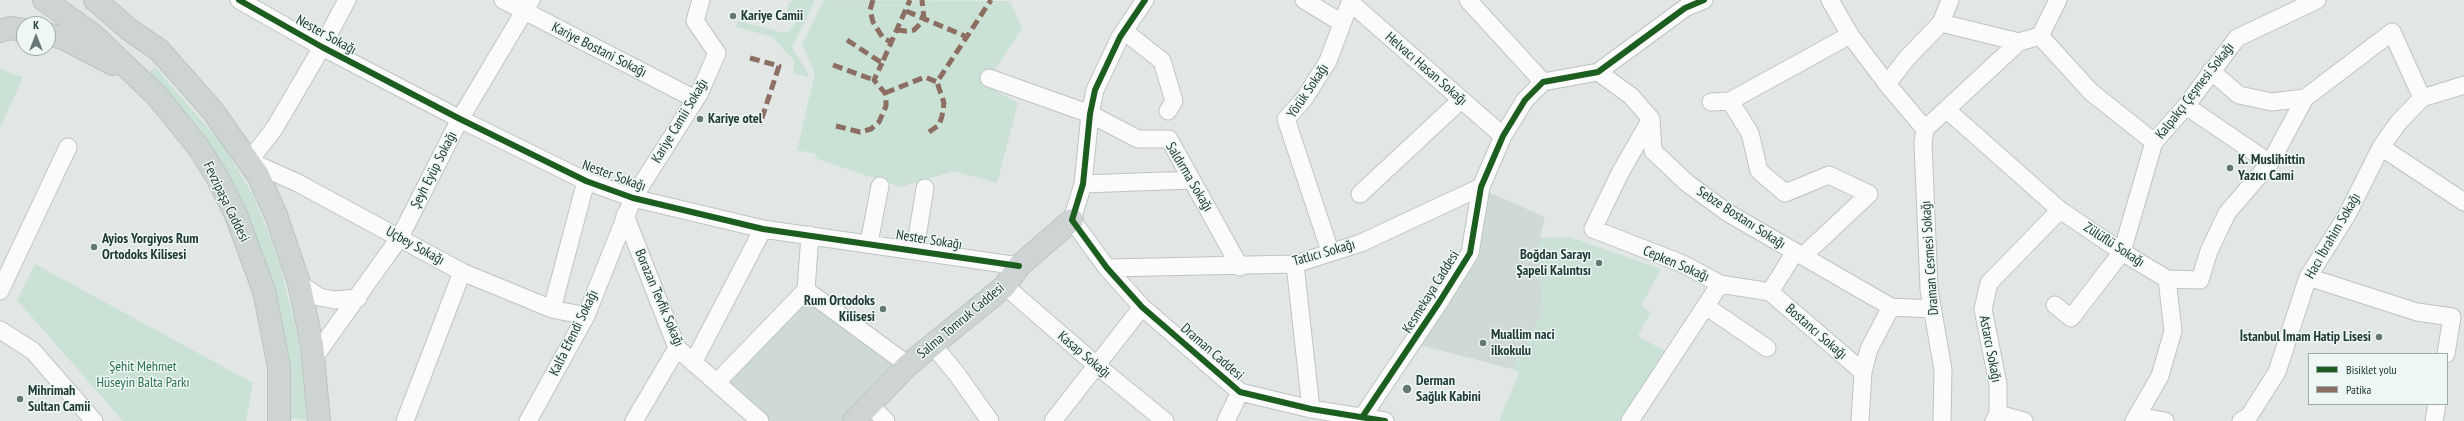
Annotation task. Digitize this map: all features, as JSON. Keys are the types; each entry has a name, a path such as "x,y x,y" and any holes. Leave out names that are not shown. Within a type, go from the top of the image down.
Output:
{"main road":[{"name":"Fevzipaşa Caddesi","path":"44,0 92,34 157,96 198,148 217,177 236,216 266,298 279,367 278,421"},
{"path":"95,0 131,31 159,50"},
{"path":"114,0 212,110 249,162 276,216 299,284 313,359 319,421"},
{"path":"0,31 10,28 16,29"},
{"path":"56,37 73,42 138,77"},
{"name":"Salma Tomruk Caddesi","path":"854,421 908,365 1004,286 1019,266 1072,220"}],"street":[{"name":"Nester Sokağı","path":"239,0 322,47 460,119 586,181 633,198 763,229 869,243 1019,266"},
{"path":"249,162 274,129 322,47 347,0"},
{"name":"Kariye Bostani Sokağı","path":"503,0 527,6 695,99"},
{"name":"Kariye Camii Sokağı","path":"633,198 699,94 717,53 695,21 700,0"},
{"path":"1304,0 1342,23"},
{"path":"1468,0 1543,82 1598,72 1684,4 1704,0"},
{"path":"1830,0 1850,35 1924,136 1947,110 2019,42 2040,36 2058,0"},
{"path":"1887,84 1907,58 1941,23 1950,0"},
{"name":"Kalpakçı Çeşmesi Sokağı","path":"2122,252 2154,142 2186,106 2237,38 2318,0"},
{"path":"1072,220 1083,184 1090,114 1095,90 1124,31 1142,1"},
{"name":"Yörük Sokağı","path":"1330,251 1286,119 1304,99 1328,61 1350,1"},
{"name":"Helvacı Hasan Sokağı","path":"1350,1 1503,136"},
{"name":"Şeyh Eyüp Sokağı","path":"313,359 358,298 400,237 460,119 527,6"},
{"path":"1941,23 2019,42"},
{"path":"1124,31 1162,60 1174,101 1168,111"},
{"path":"2165,421 2136,418 2160,376 2173,331 2168,278 2200,280 2209,251 2227,213 2270,163 2304,98 2392,32 2422,98"},
{"path":"1711,102 1730,100 1850,35"},
{"path":"2040,36 2091,92 2154,142"},
{"path":"2211,71 2239,95 2272,102 2304,98"},
{"path":"1598,72 1631,96 1651,120"},
{"path":"989,78 1090,114"},
{"name":"Kesmekaya Caddesi","path":"1363,416 1440,301 1470,253 1481,187 1503,136 1525,100 1543,82"},
{"name":"Hacı İbrahim Sokağı","path":"2241,421 2250,416 2277,372 2308,277 2347,215 2381,147 2398,123 2422,98 2464,85"},
{"path":"1360,194 1461,100"},
{"path":"1720,284 1770,292 1799,254 1869,194 1829,175 1785,193 1759,170 1750,133 1730,100"},
{"path":"2186,106 2270,163"},
{"name":"Zülüflü Sokağı","path":"1947,110 2060,210 2122,252 2168,278"},
{"name":"Saldırma Sokağı","path":"1090,114 1138,139 1168,139 1240,267"},
{"name":"Sebze Bostanı Sokağı","path":"1651,120 1652,151 1687,183 1728,213 1891,307 1932,309"},
{"name":"Cepken Sokağı","path":"1630,421 1707,307 1720,284 1683,264 1593,229 1620,173 1651,120"},
{"name":"Draman Cesmesi Sokağı","path":"1924,136 1932,309 1943,370 1942,421"},
{"path":"0,291 68,147"},
{"path":"2381,147 2464,202"},
{"name":"Uçbey Sokağı","path":"249,162 298,183 462,272 552,309 586,316"},
{"path":"1083,184 1192,180"},
{"path":"552,309 586,181"},
{"path":"869,243 880,186"},
{"name":"Tatlıcı Sokağı","path":"1107,268 1240,267 1295,264 1330,251 1361,243 1481,187"},
{"path":"915,250 925,188"},
{"name":"Kalfa Efendi Sokağı","path":"528,421 586,316 633,198"},
{"name":"Astarcı Sokağı","path":"1996,417 1998,384 1982,309 1989,283 2060,210"},
{"name":"Borazan Tevfik Sokağı","path":"625,215 677,348 717,382 750,418"},
{"name":"Draman Caddesi","path":"1072,220 1107,268 1142,307 1240,392 1311,409 1363,416 1385,421"},
{"path":"693,363 763,229"},
{"path":"717,382 806,290 810,235"},
{"path":"2055,305 2071,318 2122,252"},
{"path":"1295,264 1311,409"},
{"path":"405,421 462,272"},
{"path":"2308,277 2417,312 2452,317 2446,353"},
{"path":"299,284 319,297 335,300 358,298"},
{"name":"Kasap Sokağı","path":"1004,286 1095,364 1165,421"},
{"path":"806,290 908,365"},
{"name":"Bostancı Sokağı","path":"1770,292 1863,372"},
{"path":"1053,421 1095,364 1142,307"},
{"path":"1707,307 1767,348"},
{"path":"1860,421 1863,372 1869,350 1891,307"},
{"path":"0,330 33,351 94,421"},
{"path":"932,344 956,372 990,421"},
{"path":"634,421 677,348"},
{"path":"1226,421 1240,392"},
{"path":"870,405 886,421"},
{"path":"2434,421 2437,405"},
{"path":"1996,417 2024,421"}],"shaded area":[{"path":"1488,192 1545,217 1540,238 1543,313 1512,369 1420,345"},
{"path":"805,295 892,364 842,421 769,421 723,382"}],"green space":[{"path":"797,0 815,0 792,47 808,73 808,77 793,73 795,62 773,37 736,27 738,21 781,32 788,32 795,24 795,19 787,11 789,2"},
{"path":"824,0 1010,1 1022,28 985,85 1018,103 997,183 954,171 900,187 815,158 816,154 797,150 815,73 802,45"},
{"path":"155,67 223,145 253,195 279,262 296,329 301,353 307,420 289,418 275,294 148,73"},
{"path":"0,69 23,77 0,128"},
{"path":"1570,237 1661,269 1641,306 1651,312 1638,336 1670,354 1620,421 1499,421 1519,373 1512,369 1543,313 1540,238"},
{"name":"Şehit Mehmet Hüseyin Balta Parkı","path":"35,264 253,383 246,421 123,421 17,300"}],"marked path":[{"path":"873,0 870,10 873,22 883,38 891,42"},
{"path":"847,40 882,63 910,0"},
{"path":"897,30 914,30 919,25 924,19 922,0"},
{"path":"885,93 925,77 937,82 991,0"},
{"path":"906,11 967,37"},
{"path":"750,58 779,66 760,124"},
{"path":"836,126 860,132 871,129 879,122 886,106 886,100 885,93 874,80 882,63"},
{"path":"833,65 874,80"},
{"path":"929,132 939,125 942,116 944,103 937,82"}],"cycle path":[{"path":"239,0 322,47 460,119 586,181 633,198 763,229 1019,266"},
{"path":"1145,0 1120,37 1095,90 1090,114 1083,184 1072,220 1107,268 1142,307 1240,392 1311,409 1385,421"},
{"path":"1363,416 1440,301 1470,253 1481,187 1503,136 1525,100 1543,82 1598,72 1685,8 1704,0"}],"place":[{"name":"Kariye Camii","path":"733,16"},
{"name":"Kariye otel","path":"700,119"},
{"name":"K. Muslihittin Yazıcı Cami","path":"2230,168"},
{"name":"Ayios Yorgiyos Rum Ortodoks Kilisesi","path":"94,247"},
{"name":"Boğdan Sarayı Şapeli Kalıntısı","path":"1599,263"},
{"name":"Rum Ortodoks Kilisesi","path":"883,309"},
{"name":"İstanbul İmam Hatip Lisesi","path":"2379,337"},
{"name":"Muallim naci ilkokulu","path":"1483,343"},
{"name":"Derman Sağlık Kabini","path":"1407,389"},
{"name":"Mihrimah Sultan Camii","path":"20,399"}]}
